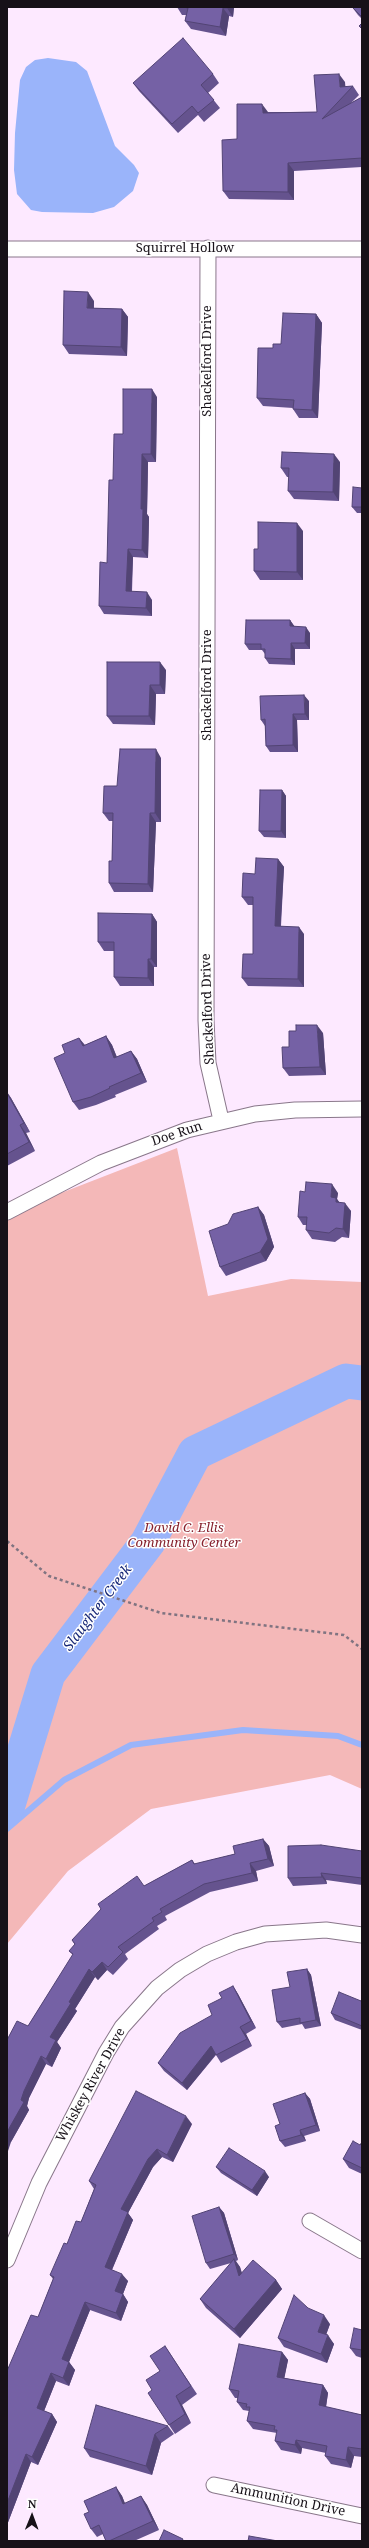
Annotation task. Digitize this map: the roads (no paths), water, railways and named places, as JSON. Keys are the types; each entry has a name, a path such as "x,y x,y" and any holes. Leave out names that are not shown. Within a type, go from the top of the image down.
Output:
{"street":[{"name":"Shackelford Drive","path":"208,248 206,1020 208,1063 221,1120"},
{"name":"Squirrel Hollow","path":"7,249 362,249"},
{"name":"Doe Run","path":"7,1212 101,1163 149,1142 221,1120 295,1110 362,1110"},
{"name":"Whiskey River Drive","path":"7,2260 39,2183 106,2053 122,2027 157,1988 180,1970 207,1954 236,1942 265,1934 326,1930 362,1934"},
{"path":"310,2221 362,2251"},
{"name":"Ammunition Drive","path":"214,2485 362,2516"}],"water":[{"path":"48,58 76,62 87,71 115,146 134,165 139,173 133,191 114,207 93,213 42,212 31,210 17,194 14,170 15,133 20,80 26,67 35,60"}],"waterway":[{"name":"Slaughter Creek","path":"7,1808 48,1674 148,1542 195,1453 346,1381 362,1383"},
{"path":"7,1829 64,1780 131,1745 243,1730 338,1736 362,1745"}],"park label":[{"name":"David C. Ellis Community Center","path":"184,1536"}]}
